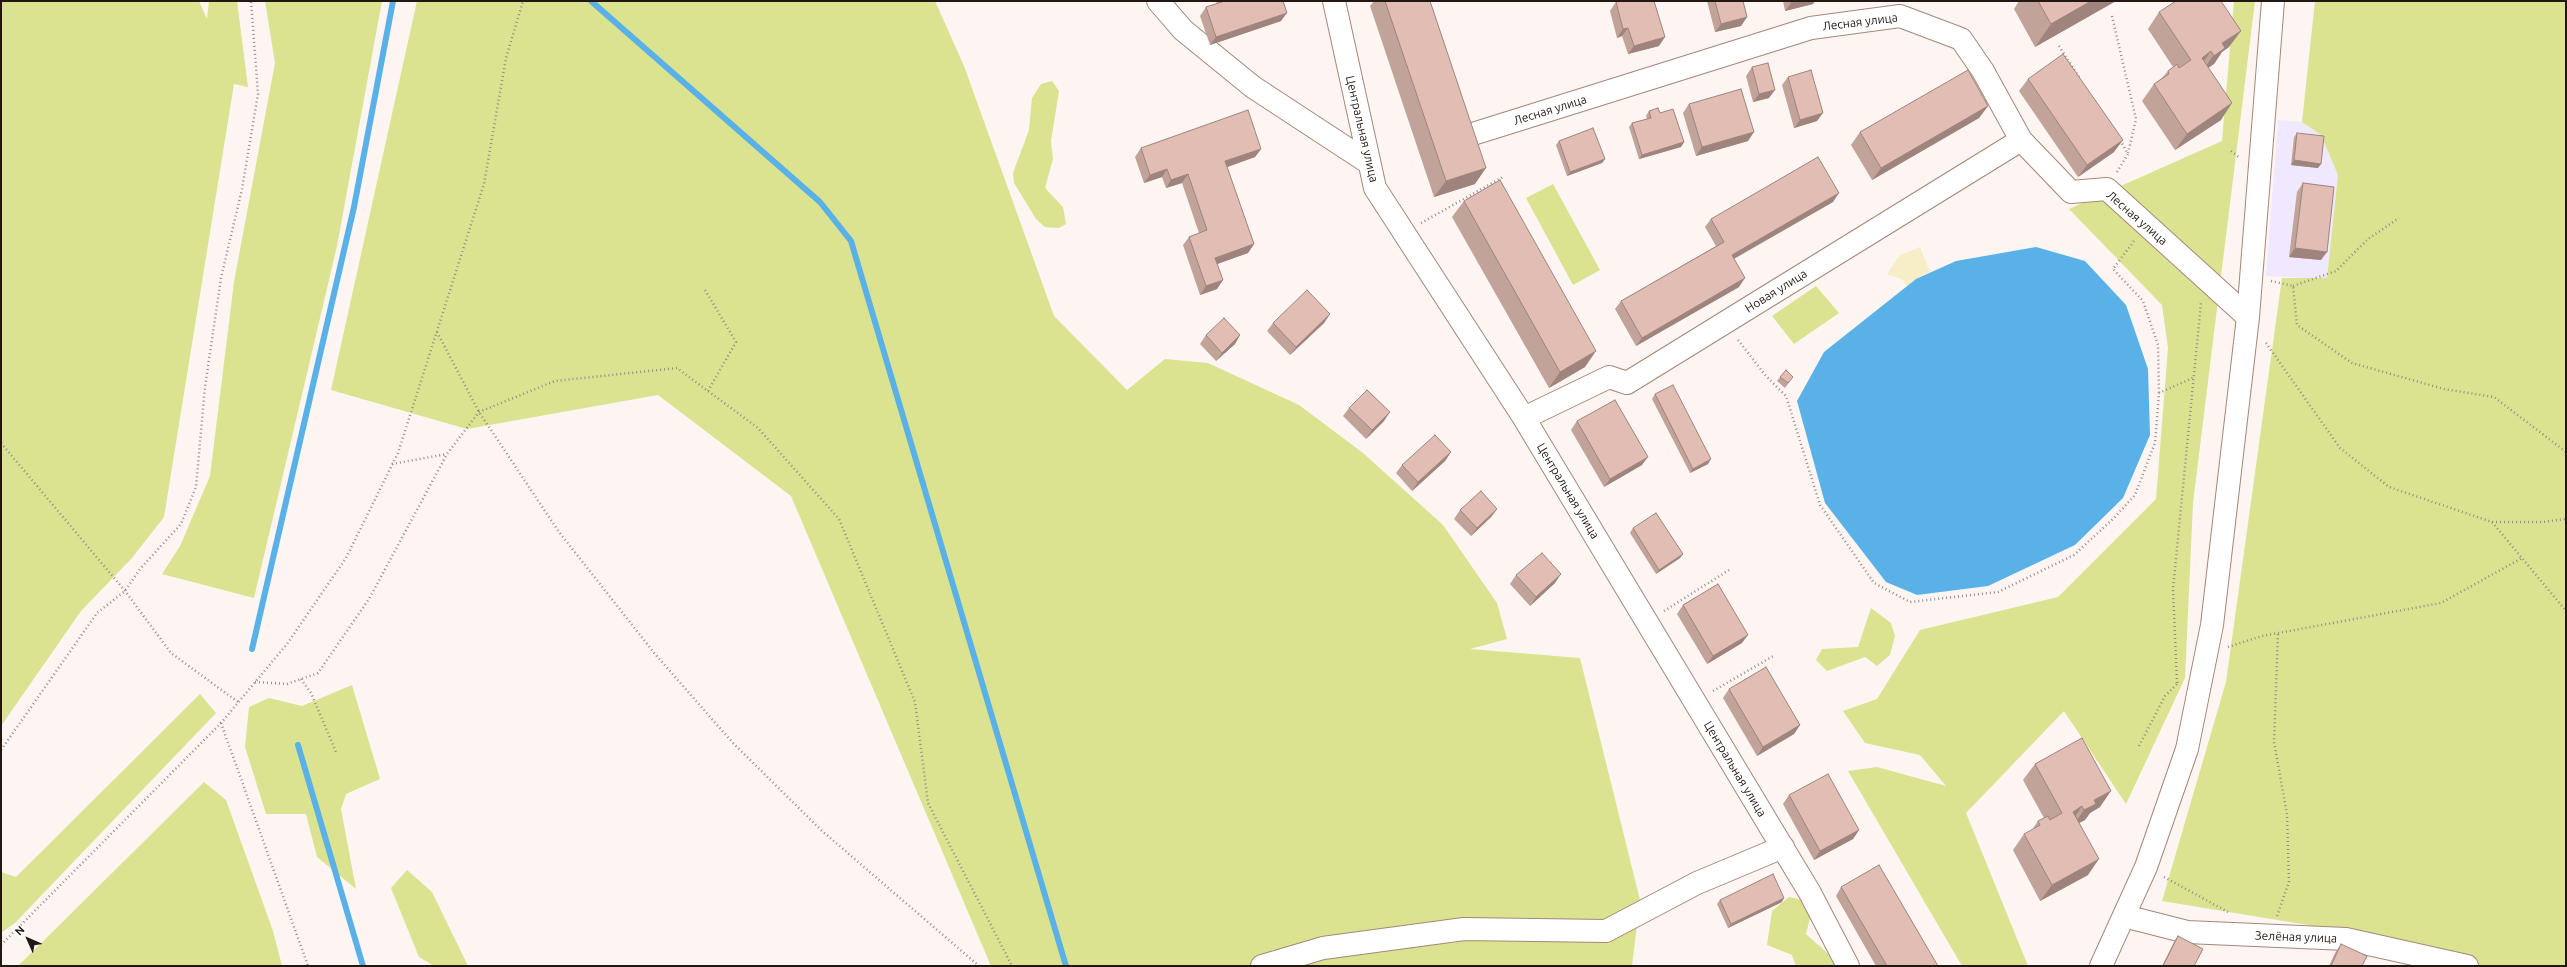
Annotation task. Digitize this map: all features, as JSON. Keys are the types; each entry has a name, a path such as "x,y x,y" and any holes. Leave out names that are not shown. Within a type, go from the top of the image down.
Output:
{"street":[{"path":"1158,1 1183,30 1253,87 1369,163"},
{"name":"Центральная улица","path":"1334,1 1375,188 1524,418 1783,847 1810,893 1848,966"},
{"path":"2101,966 2146,867 2187,749 2212,625 2248,317 2273,1"},
{"name":"Лесная улица","path":"1476,133 1811,28 1900,16 1961,39 1983,71 2021,140 2071,192 2107,189 2248,317"},
{"name":"Новая улица","path":"1524,418 1608,377 1627,383 2021,140"},
{"path":"1262,966 1323,948 1464,929 1606,931 1697,883 1783,847"},
{"name":"Зелёная улица","path":"2124,916 2187,932 2346,939 2467,966"}],"path":[{"path":"1,750 97,613 125,591 140,569 180,524 196,488 205,387 221,278 242,189 258,94 251,1"},
{"path":"1,945 221,723 288,644 346,558 398,453 484,184 506,58 523,1"},
{"path":"2107,189 2128,154 2136,119 2112,16"},
{"path":"2059,46 2081,80"},
{"path":"2115,134 2128,154"},
{"path":"1404,233 1503,177"},
{"path":"2251,276 2293,286 2336,271 2368,239 2400,218"},
{"path":"1725,323 1766,376 1786,396 1820,505 1874,583 1910,602 1998,592 2074,555 2114,518 2135,495 2155,443 2159,393 2158,345 2143,301 2113,269 2146,224"},
{"path":"2177,683 2173,589 2204,277"},
{"path":"2293,286 2297,325 2352,363 2444,389 2494,397 2566,452"},
{"path":"705,290 736,342 708,391"},
{"path":"2248,317 2340,448 2389,487 2492,522 2544,522 2566,519"},
{"path":"436,332 480,412 559,532 655,654 733,742 821,830 979,966"},
{"path":"256,682 287,684 318,672 369,599 447,454 480,412 555,381 677,368 758,428 839,519 915,702 928,803 1012,966"},
{"path":"2159,393 2195,377"},
{"path":"1,443 125,591 171,653 238,702"},
{"path":"392,464 447,454"},
{"path":"2492,522 2566,611"},
{"path":"2206,654 2278,633 2441,603 2522,558"},
{"path":"1647,622 1729,570"},
{"path":"2270,936 2289,882 2287,814 2274,742 2278,633"},
{"path":"1695,701 1775,655"},
{"path":"2139,746 2165,696 2182,678"},
{"path":"301,679 311,693 336,752"},
{"path":"221,723 308,966"},
{"path":"2146,867 2235,916"}],"shaded area":[{"path":"2278,120 2302,122 2321,135 2338,175 2327,279 2266,276"}],"green space":[{"path":"1,1 199,1 207,19 209,1 237,1 248,87 234,84 164,517 132,558 81,611 1,726"},
{"path":"265,1 382,1 337,246 254,598 162,574 180,546 210,476 234,282 275,63"},
{"path":"417,1 935,1 964,66 1054,316 1127,390 1165,359 1208,363 1299,405 1363,453 1443,525 1497,603 1507,639 1470,649 1580,658 1640,900 1632,966 991,966 791,496 658,395 467,429 331,390"},
{"path":"2234,1 2255,1 2193,503 2185,678 2126,804 2064,711 1966,813 2028,966 1962,966 1848,771 1877,767 1946,786 1920,755 1865,743 1843,711 1877,699 1920,630 2058,597 2156,499 2168,348 2162,305 2069,209 2222,141"},
{"path":"2315,1 2566,1 2566,966 2415,966 2423,944 2162,901 2226,682 2282,278 2327,278 2338,175 2321,135 2302,122"},
{"path":"1052,81 1059,91 1051,141 1053,159 1045,188 1063,207 1066,224 1059,228 1045,227 1036,219 1014,183 1013,173 1029,130 1032,98 1041,84"},
{"path":"1553,184 1600,270 1573,285 1526,198"},
{"path":"1816,286 1839,313 1794,344 1772,316"},
{"path":"1871,608 1891,623 1895,636 1890,655 1877,666 1865,657 1827,671 1816,660 1822,649 1858,647"},
{"path":"352,685 380,779 346,794 341,809 356,889 317,857 306,814 266,814 245,747 249,707 269,698 302,706"},
{"path":"200,694 216,713 15,923 1,933 1,872 16,877"},
{"path":"204,782 226,800 273,931 282,966 18,966"},
{"path":"407,870 432,892 468,966 434,966 419,957 391,888"},
{"path":"1789,897 1803,900 1811,914 1806,934 1842,966 1796,966 1792,955 1767,945 1772,911"}],"sand":[{"path":"1920,247 1930,272 1916,279 1907,286 1902,279 1887,274 1900,255"}],"water":[{"path":"2036,247 2085,261 2126,305 2148,369 2150,435 2123,498 2075,545 1988,586 1917,595 1886,582 1825,503 1797,401 1824,352 1916,279 1956,261"}],"building":[{"path":"1225,1 1283,1 1287,13 1216,37 1206,7"},
{"path":"1385,1 1430,1 1486,168 1446,181"},
{"path":"1654,1 1665,37 1634,46 1628,28 1623,29 1616,2"},
{"path":"1715,1 1743,1 1747,17 1721,24"},
{"path":"2038,1 2091,1 2051,24"},
{"path":"2176,1 2221,1 2241,31 2222,43 2225,48 2214,56 2211,51 2202,58 2232,103 2187,134 2154,84 2169,74 2168,71 2177,64 2179,68 2191,60 2159,12"},
{"path":"2063,54 2123,140 2087,165 2028,79"},
{"path":"1768,63 1775,90 1759,94 1752,67"},
{"path":"1811,70 1823,113 1800,120 1788,77"},
{"path":"1968,70 1988,106 1881,168 1860,132"},
{"path":"1741,89 1754,132 1702,147 1689,104"},
{"path":"1658,108 1660,113 1673,109 1684,142 1642,155 1632,123 1651,118 1649,111"},
{"path":"1248,110 1261,149 1225,161 1254,244 1215,258 1223,280 1206,286 1189,237 1207,230 1188,174 1171,180 1167,169 1150,175 1141,148"},
{"path":"1593,128 1605,159 1570,172 1559,141"},
{"path":"2297,133 2324,136 2321,164 2294,160"},
{"path":"1818,157 1839,193 1732,255 1745,278 1642,338 1621,301 1724,242 1711,219"},
{"path":"1500,180 1596,351 1560,372 1464,201"},
{"path":"2303,183 2334,187 2327,252 2295,248"},
{"path":"1307,290 1330,314 1296,347 1273,323"},
{"path":"1224,318 1240,335 1222,353 1206,335"},
{"path":"1786,370 1793,377 1788,383 1780,377"},
{"path":"1673,385 1711,459 1693,469 1655,394"},
{"path":"1367,390 1390,412 1372,430 1349,408"},
{"path":"1615,400 1648,457 1610,479 1577,421"},
{"path":"1435,435 1451,452 1418,482 1402,465"},
{"path":"1481,491 1497,509 1477,528 1460,510"},
{"path":"1656,513 1683,554 1659,570 1633,528"},
{"path":"1542,553 1561,574 1536,597 1516,575"},
{"path":"1718,584 1748,635 1713,656 1683,605"},
{"path":"1766,667 1800,725 1763,747 1729,689"},
{"path":"2082,738 2111,791 2094,800 2096,804 2084,810 2082,806 2073,812 2099,859 2052,885 2024,834 2040,825 2038,821 2048,816 2050,820 2062,813 2035,764"},
{"path":"1828,774 1859,830 1820,851 1789,795"},
{"path":"1879,865 1938,966 1887,966 1841,887"},
{"path":"1773,874 1784,898 1731,924 1720,900"},
{"path":"2178,936 2203,949 2194,966 2163,966"},
{"path":"2341,944 2367,956 2362,966 2331,966"}],"waterway":[{"path":"252,649 354,207 393,1"},
{"path":"591,1 820,202 851,241 1066,966"},
{"path":"298,745 363,966"}]}
